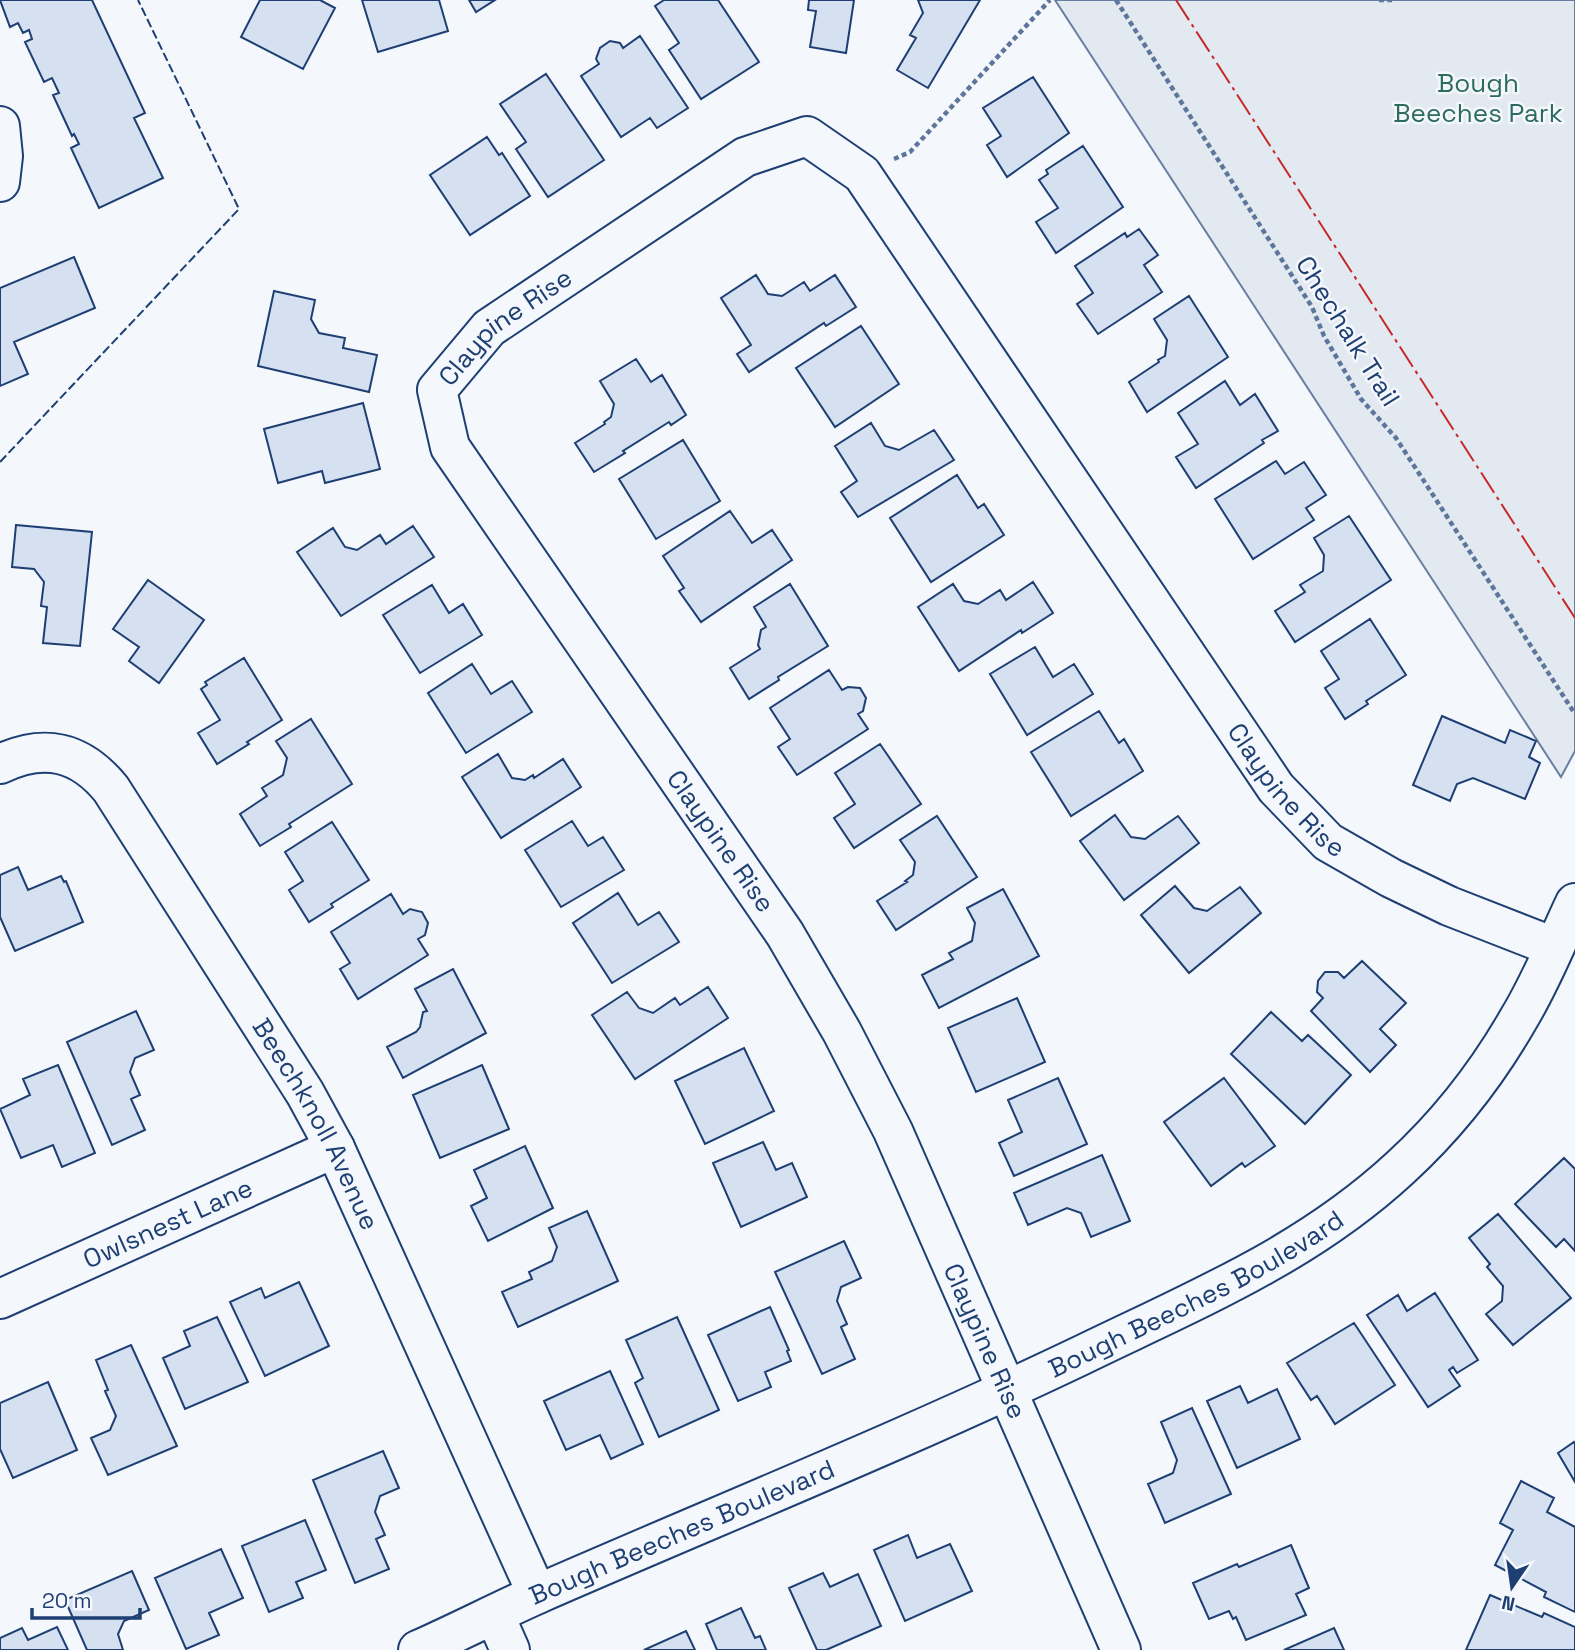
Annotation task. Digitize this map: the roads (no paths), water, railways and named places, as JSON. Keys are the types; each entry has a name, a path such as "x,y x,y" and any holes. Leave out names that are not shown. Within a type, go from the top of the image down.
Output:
{"street":[{"path":"0,126 3,156 0,182"},
{"name":"Claypine Rise","path":"1121,1650 893,1131 842,1032 785,934 450,447 437,390 489,328 745,157 807,136 862,174 1276,788 1328,842 1391,878 1449,906 1554,947"},
{"name":"Beechknoll Avenue","path":"0,764 13,757 32,753 62,755 90,767 105,781 305,1093 335,1148 537,1594"},
{"name":"Bough Beeches Boulevard","path":"418,1650 537,1594 1007,1391 1280,1258 1344,1216 1374,1192 1430,1139 1479,1080 1521,1016 1575,903"},
{"name":"Owlsnest Lane","path":"0,1298 335,1148"},
{"path":"495,1616 510,1650"}],"park label":[{"name":"Bough Beeches Park","path":"1478,98"}]}
